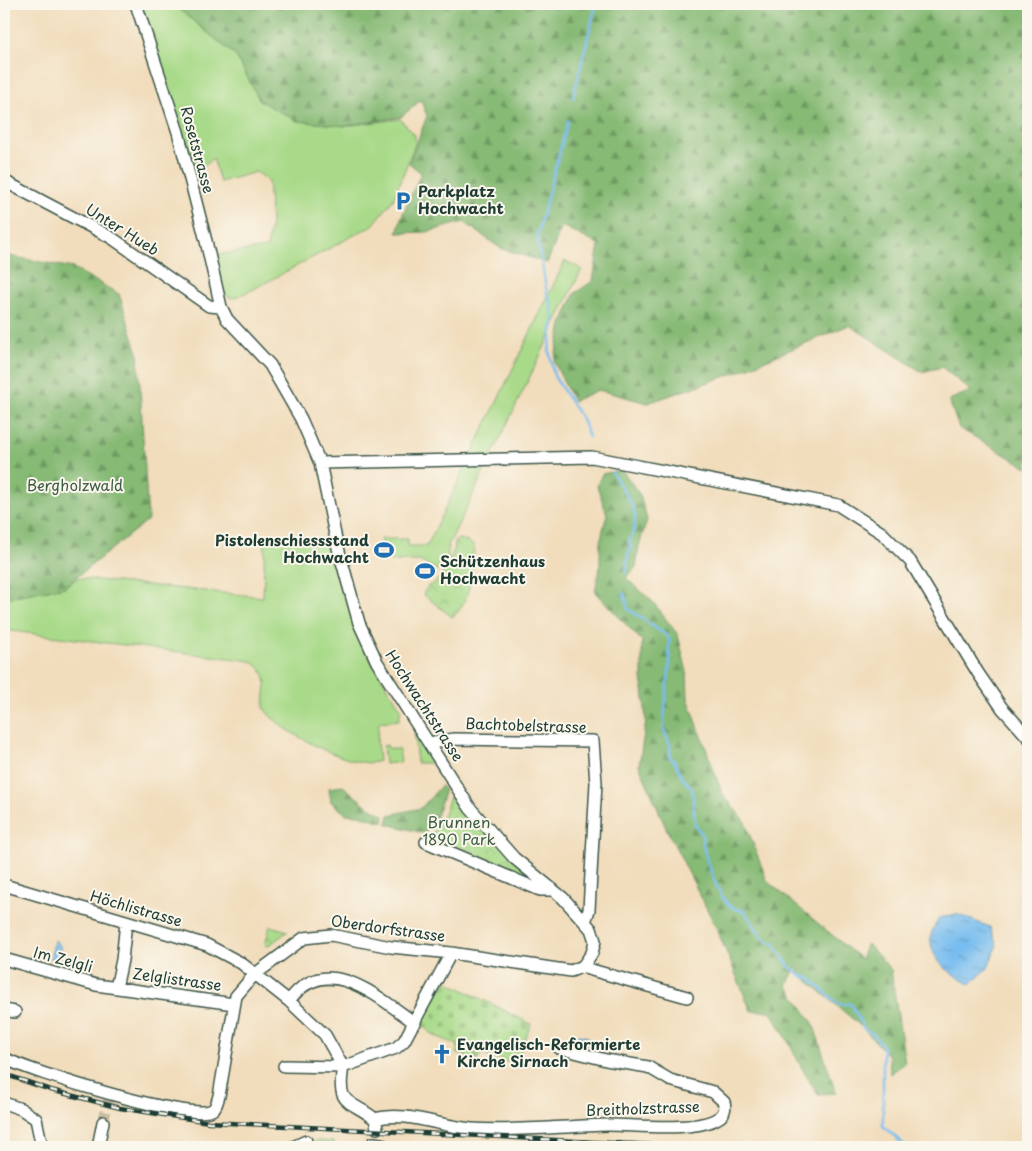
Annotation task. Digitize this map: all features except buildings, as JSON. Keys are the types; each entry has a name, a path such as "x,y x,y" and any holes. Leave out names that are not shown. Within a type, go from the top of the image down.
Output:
{"street":[{"name":"Rosetstrasse","path":"136,4 178,132 221,307"},
{"name":"Unter Hueb","path":"4,181 112,238 209,306 221,307"},
{"name":"Hochwachtstrasse","path":"221,307 227,319 270,365 301,419 320,464 337,544 359,623 377,662 470,808 514,858 552,890 585,922 595,941 592,953 583,966"},
{"path":"320,464 592,457 838,505 882,533 910,561 978,673 1002,708 1028,736"},
{"name":"Bachtobelstrasse","path":"429,744 454,739 593,741 596,783 589,910 585,922"},
{"path":"426,842 540,890 552,890"},
{"name":"Höchlistrasse","path":"4,886 207,945 240,963 289,1001 325,1035 343,1067"},
{"path":"116,988 122,960 126,922"},
{"name":"Oberdorfstrasse","path":"4,1058 109,1096 188,1111 213,1110 219,1096 234,1004 240,989 254,975 304,938 312,935 331,935 391,948 451,954"},
{"path":"284,1066 343,1067 396,1048 404,1041 414,1024 451,954 564,971 570,971 583,966 686,997"},
{"name":"Im Zelgli","path":"4,959 67,978 116,988"},
{"path":"289,1001 311,981 327,978 345,981 364,987 414,1024"},
{"name":"Zelglistrasse","path":"116,988 234,1004"},
{"name":"Breitholzstrasse","path":"343,1067 340,1082 342,1095 376,1124 394,1115 446,1126 532,1130 610,1125 683,1126 713,1121 724,1111 724,1102 713,1092 670,1080 648,1068 559,1048"},
{"path":"4,1103 21,1109 36,1119 42,1147"},
{"path":"98,1147 103,1122"},
{"path":"293,1147 306,1141"}],"green space":[{"path":"140,4 173,4 236,56 260,101 344,126 400,119 415,135 415,144 393,200 373,225 254,289 234,298 228,297 216,282 213,255 267,248 271,223 268,180 256,172 220,182 213,158 204,167 189,170"},
{"path":"173,4 1028,4 1028,468 959,428 949,400 971,391 942,367 922,372 849,325 735,373 648,403 598,390 573,401 554,362 563,320 575,293 593,281 599,245 562,226 547,263 500,248 464,222 427,232 397,233 401,218 421,173 409,163 427,116 421,100 401,117 344,126 297,121 260,101 236,56"},
{"name":"Bergholzwald","path":"4,255 73,268 119,294 138,353 148,520 64,587 4,598"},
{"path":"565,261 582,269 448,546 448,562 441,562 437,570 420,561 389,561 389,545 380,544 381,539 408,539 408,546 427,546"},
{"path":"622,470 640,495 647,520 639,546 636,567 626,578 653,602 678,635 687,672 688,698 722,793 745,822 767,881 861,959 867,943 891,970 905,1063 890,1074 889,1056 863,1028 800,974 796,967 787,985 813,1023 836,1093 818,1094 770,1011 751,1011 715,925 666,828 639,765 646,721 642,677 642,641 595,592 600,566 600,542 607,514 597,486 602,474"},
{"path":"265,538 323,540 328,547 344,598 348,599 365,651 401,709 399,720 379,722 377,742 379,761 368,763 335,755 283,727 264,708 266,687 264,676 262,671 251,661 4,630 4,599 64,587 78,578 263,597"},
{"path":"458,539 467,541 474,546 473,564 467,594 458,611 452,617 423,594 428,586 433,584 447,568 455,542"},
{"path":"414,732 435,763 417,763"},
{"path":"387,745 388,748 399,750 401,762 385,764 383,746"},
{"path":"343,786 366,805 384,815 383,822 359,815 346,814 331,802 329,788"},
{"path":"441,786 445,790 435,819 424,833 387,824 389,815 421,808"},
{"name":"Brunnen 1890 Park","path":"453,788 538,885 429,840 444,814"},
{"path":"270,926 288,931 268,946 265,945"},
{"path":"442,979 531,1024 516,1064 480,1054 477,1061 456,1053 458,1045 435,1036 419,1023"},
{"path":"317,1141 333,1142 335,1147 298,1147"}],"water":[{"path":"956,914 990,927 997,945 988,968 970,984 943,966 931,945 932,932 939,918"},
{"path":"55,940 61,949 59,960 50,958"},
{"path":"575,1034 588,1037 586,1046 576,1042"}],"waterway":[{"path":"573,98 596,4"},
{"path":"568,121 537,235 547,294 551,302 554,320 549,350 554,376 582,419 589,437"},
{"path":"612,472 628,498 634,513 635,522 629,542 631,547 628,554 626,573"},
{"path":"624,593 628,609 666,635 670,641 668,648 670,664 665,703 664,731 670,746 670,757 683,779 692,788 695,825 702,834 707,861 715,883 725,900 735,909 744,911 763,938 774,944 789,966 802,976 809,978 838,1004 851,1004 864,1029 873,1034 883,1046 883,1126 905,1146"}],"tunnel":[{"path":"103,1122 109,1099"}],"railway":[{"path":"4,1074 51,1090 120,1108 209,1122 693,1147"}],"place":[{"name":"Parkplatz Hochwacht","path":"403,201"},
{"name":"Pistolenschiessstand Hochwacht","path":"384,550"},
{"name":"Schützenhaus Hochwacht","path":"425,571"},
{"name":"Evangelisch-Reformierte Kirche Sirnach","path":"442,1054"}]}
